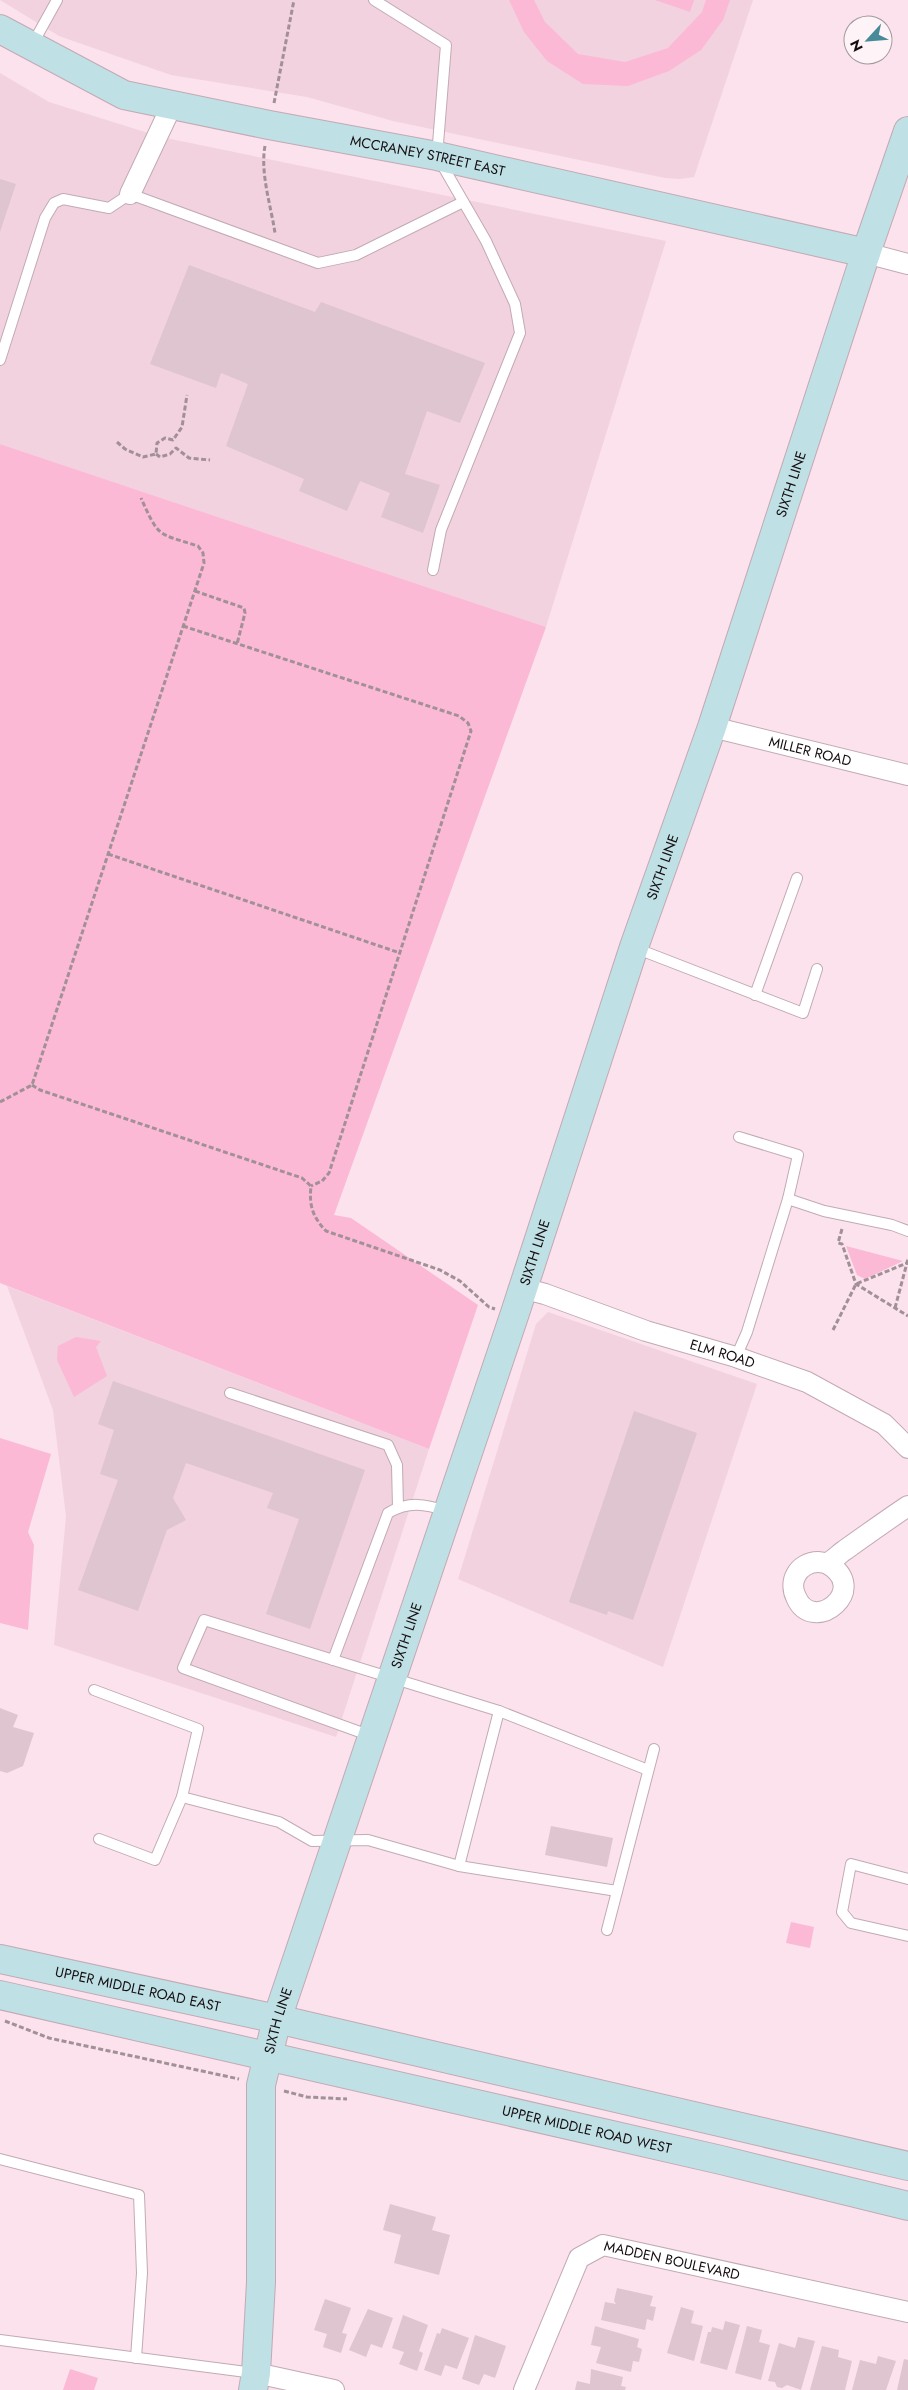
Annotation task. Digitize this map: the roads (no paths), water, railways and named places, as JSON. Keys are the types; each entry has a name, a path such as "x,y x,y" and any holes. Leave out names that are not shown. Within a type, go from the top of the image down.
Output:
{"street":[{"name":"MCCRANEY STREET EAST","path":"0,29 124,95 437,156 866,253"},
{"path":"130,194 172,105"},
{"name":"SIXTH LINE","path":"254,2382 261,2282 261,2085 277,2019 448,1512 634,947 712,727 866,253 908,131"},
{"path":"866,253 908,264"},
{"name":"MILLER ROAD","path":"712,727 908,775"},
{"name":"ELM ROAD","path":"518,1300 545,1294 646,1331 736,1357 807,1382 884,1424 908,1448"},
{"path":"826,1563 908,1506"},
{"name":"UPPER MIDDLE ROAD EAST","path":"0,1959 277,2019"},
{"path":"0,1994 267,2055"},
{"path":"277,2019 908,2166"},
{"name":"UPPER MIDDLE ROAD WEST","path":"267,2055 721,2160 908,2206"},
{"name":"MADDEN BOULEVARD","path":"524,2390 579,2258 604,2245 908,2312"},
{"path":"254,2382 334,2390"}],"lane":[{"path":"31,47 57,0"},
{"path":"374,0 446,45 437,156 486,241 515,304 520,333 441,530 433,570"},
{"path":"0,360 45,218 54,203 63,199 109,208 130,194 318,263 356,255 464,202"},
{"path":"755,995 797,878"},
{"path":"634,947 804,1013 817,969"},
{"path":"736,1357 747,1332 788,1199 798,1155 739,1137"},
{"path":"788,1199 845,1216 908,1231"},
{"path":"230,1394 388,1445 396,1465 398,1507"},
{"path":"333,1660 388,1513 398,1507 425,1504 448,1512"},
{"path":"372,1736 184,1668 204,1620 391,1679 499,1710 648,1770"},
{"path":"94,1690 198,1729 182,1797 154,1860 100,1838"},
{"path":"459,1866 499,1710"},
{"path":"607,1930 654,1749"},
{"path":"182,1797 279,1822 312,1841 368,1840 459,1866 617,1891"},
{"path":"908,1878 851,1864 842,1912 851,1923 908,1936"},
{"path":"0,2159 139,2196 142,2273 136,2358"},
{"path":"0,2340 136,2358 254,2382"}]}
